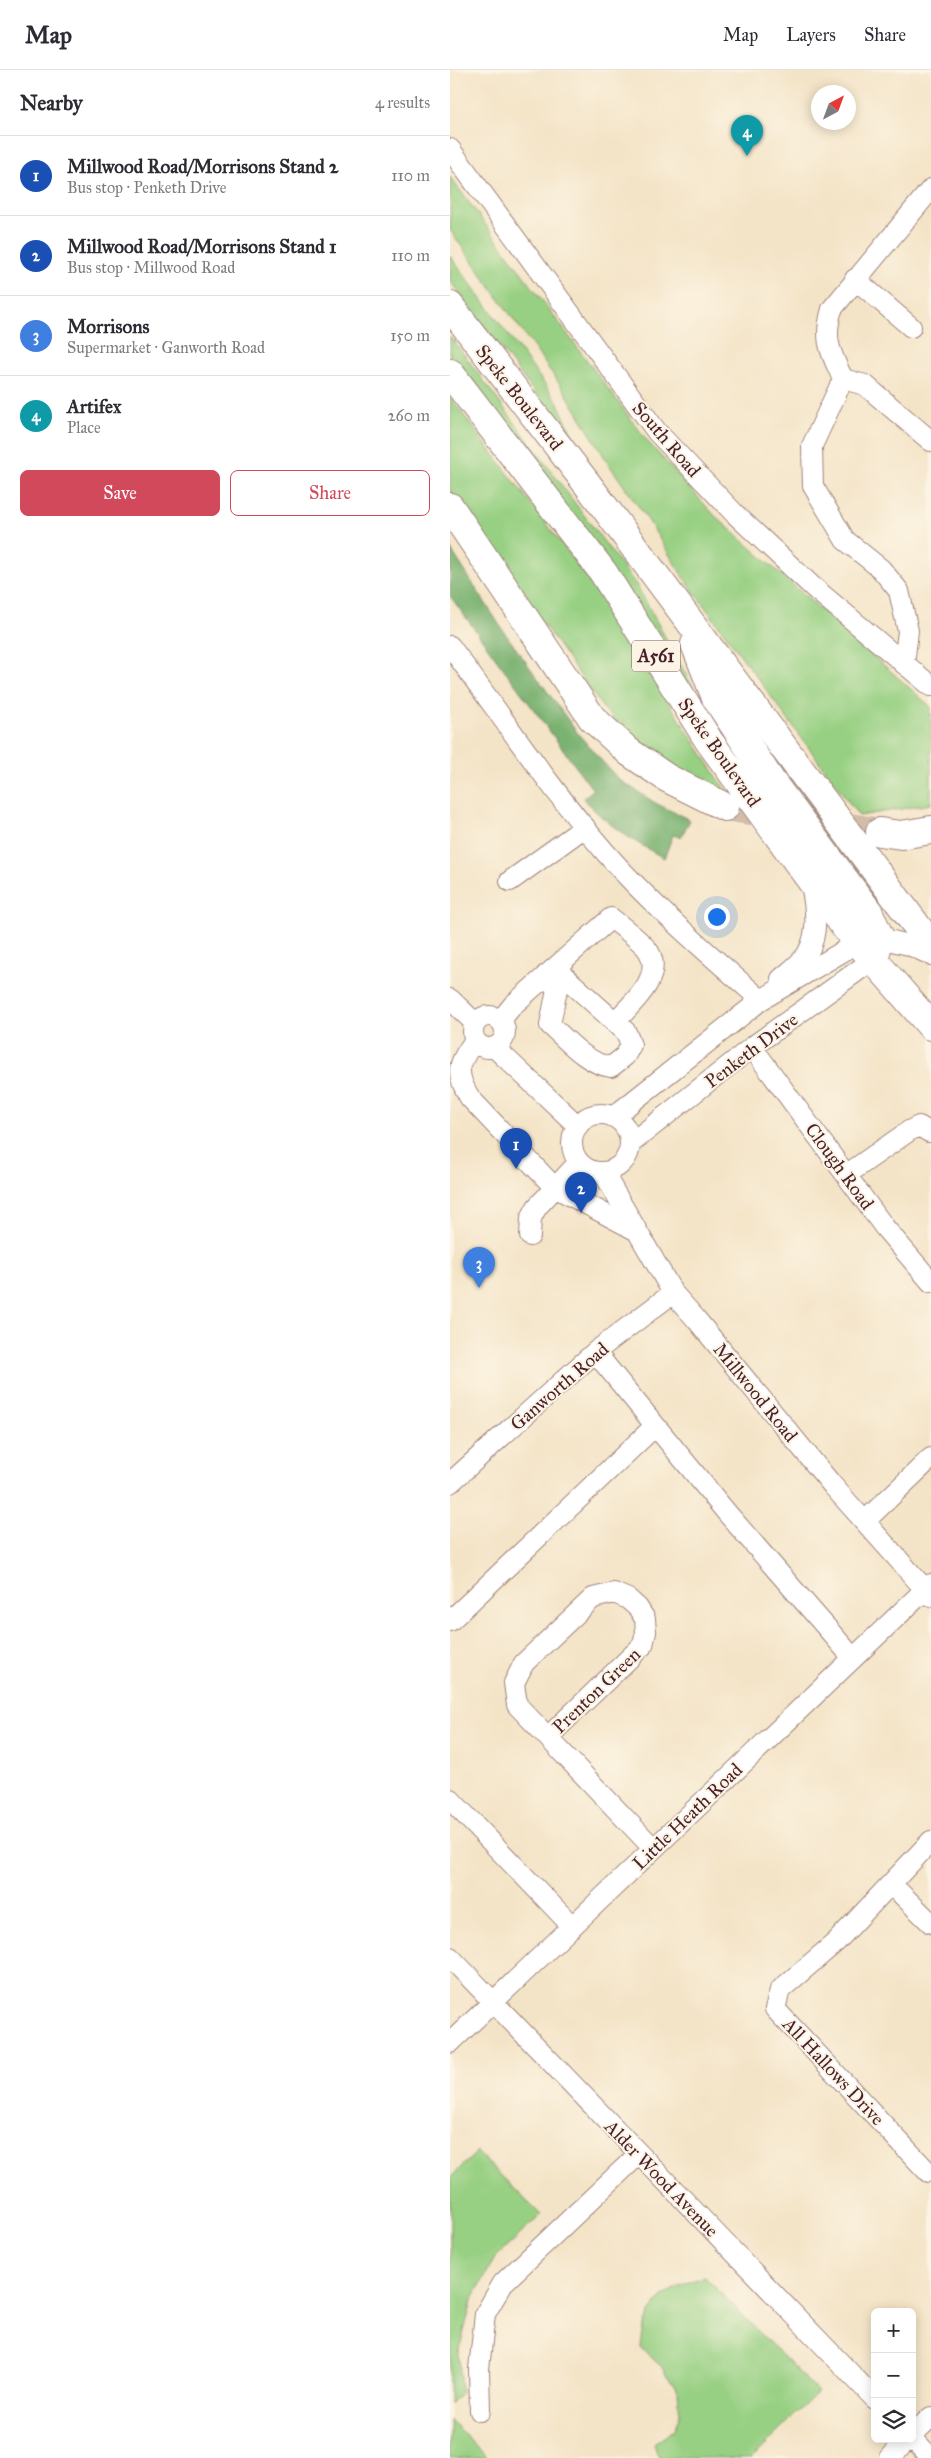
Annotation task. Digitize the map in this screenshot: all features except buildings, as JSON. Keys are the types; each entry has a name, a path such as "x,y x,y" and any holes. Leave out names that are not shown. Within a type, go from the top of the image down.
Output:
{"highway":[{"name":"Speke Boulevard","path":"450,306 931,945"},
{"name":"Speke Boulevard","path":"450,373 603,572 709,742 810,880 871,946 931,1026"},
{"path":"450,506 592,718 629,752 667,778 725,807"},
{"name":"A561","path":"682,612 716,698 770,780 868,911 871,946"},
{"path":"880,832 901,835 931,830"}],"street":[{"name":"South Road","path":"450,149 657,432 759,536 813,587 931,686"},
{"path":"904,664 908,631 899,591 881,569 845,540 813,486 812,446 843,379 830,351 826,329 832,309 855,278 931,189"},
{"path":"855,278 912,327"},
{"path":"843,379 865,385 931,441"},
{"path":"450,646 604,851 660,911 761,1000"},
{"path":"510,881 585,827"},
{"name":"Penketh Drive","path":"614,1117 761,1000 806,954 815,933 815,906 810,880"},
{"path":"500,1021 513,1005 611,918 649,952 652,964 651,977 641,993 615,1022"},
{"path":"871,946 909,945 931,955"},
{"name":"Penketh Drive","path":"761,1000 871,946"},
{"name":"Penketh Drive","path":"603,1172 615,1169 622,1163 630,1144 752,1047 871,946"},
{"path":"550,972 626,1032 631,1045 626,1056 611,1067 601,1066 550,1025 557,989 550,972"},
{"path":"451,1001 475,1031 483,1047 494,1047 578,1126"},
{"path":"494,1047 504,1036 503,1026 500,1021 490,1016 484,1017 459,1064 460,1082 470,1098 554,1187 637,1230"},
{"name":"Clough Road","path":"752,1047 885,1228 931,1282"},
{"path":"603,1172 593,1171 579,1162 574,1154 572,1144 578,1126 594,1116 614,1117 622,1123 630,1144"},
{"path":"846,1174 909,1130 919,1126 929,1132"},
{"path":"530,1236 532,1218 537,1207 579,1162"},
{"name":"Millwood Road","path":"603,1172 673,1293 833,1486 929,1590"},
{"name":"Ganworth Road","path":"450,1483 596,1352 673,1293"},
{"path":"596,1352 655,1426 852,1658"},
{"path":"450,1621 655,1426"},
{"path":"865,1521 931,1458"},
{"name":"Little Heath Road","path":"450,2043 852,1658 929,1590"},
{"name":"Prenton Green","path":"548,1736 643,1645 646,1632 645,1619 638,1608 628,1599 614,1593 593,1598 524,1663 514,1683 517,1705 654,1848"},
{"path":"450,1799 572,1926"},
{"name":"All Hallows Drive","path":"926,2174 775,2009 780,1990 836,1942 931,1841"},
{"path":"891,1884 931,1923"},
{"name":"Alder Wood Avenue","path":"450,1957 874,2398"},
{"path":"480,2411 479,2369 485,2314 503,2283 639,2154"},
{"path":"916,2433 931,2417"},
{"path":"916,2441 931,2458"},
{"path":"890,2458 904,2443"}],"green space":[{"path":"450,177 648,442 715,516 931,707 931,804 859,816 683,577 648,520 608,463 564,390 450,230"},
{"path":"450,256 557,401 581,454 450,281"},
{"path":"450,336 637,586 701,702 575,525 450,357"},
{"path":"450,397 586,576 729,795 650,757 603,708 450,492"},
{"path":"450,548 504,632 579,735 618,779 657,804 690,820 681,837 673,835 664,858 620,832 583,798 593,790 450,596"},
{"path":"477,2152 541,2215 495,2258 472,2300 459,2351 461,2392 450,2404 450,2178"},
{"path":"705,2277 818,2392 752,2458 661,2458 658,2456 654,2444 674,2430 680,2414 678,2391 663,2368 641,2348 643,2333 652,2310 659,2301 679,2287"},
{"path":"450,2420 486,2457 487,2458 450,2458"}],"tunnel":[{"path":"725,807 880,832"}],"place":[{"name":"Artifex","path":"747,156"},
{"name":"Millwood Road/Morrisons Stand 2","path":"516,1169"},
{"name":"Millwood Road/Morrisons Stand 1","path":"581,1213"},
{"name":"Morrisons","path":"479,1288"}]}
